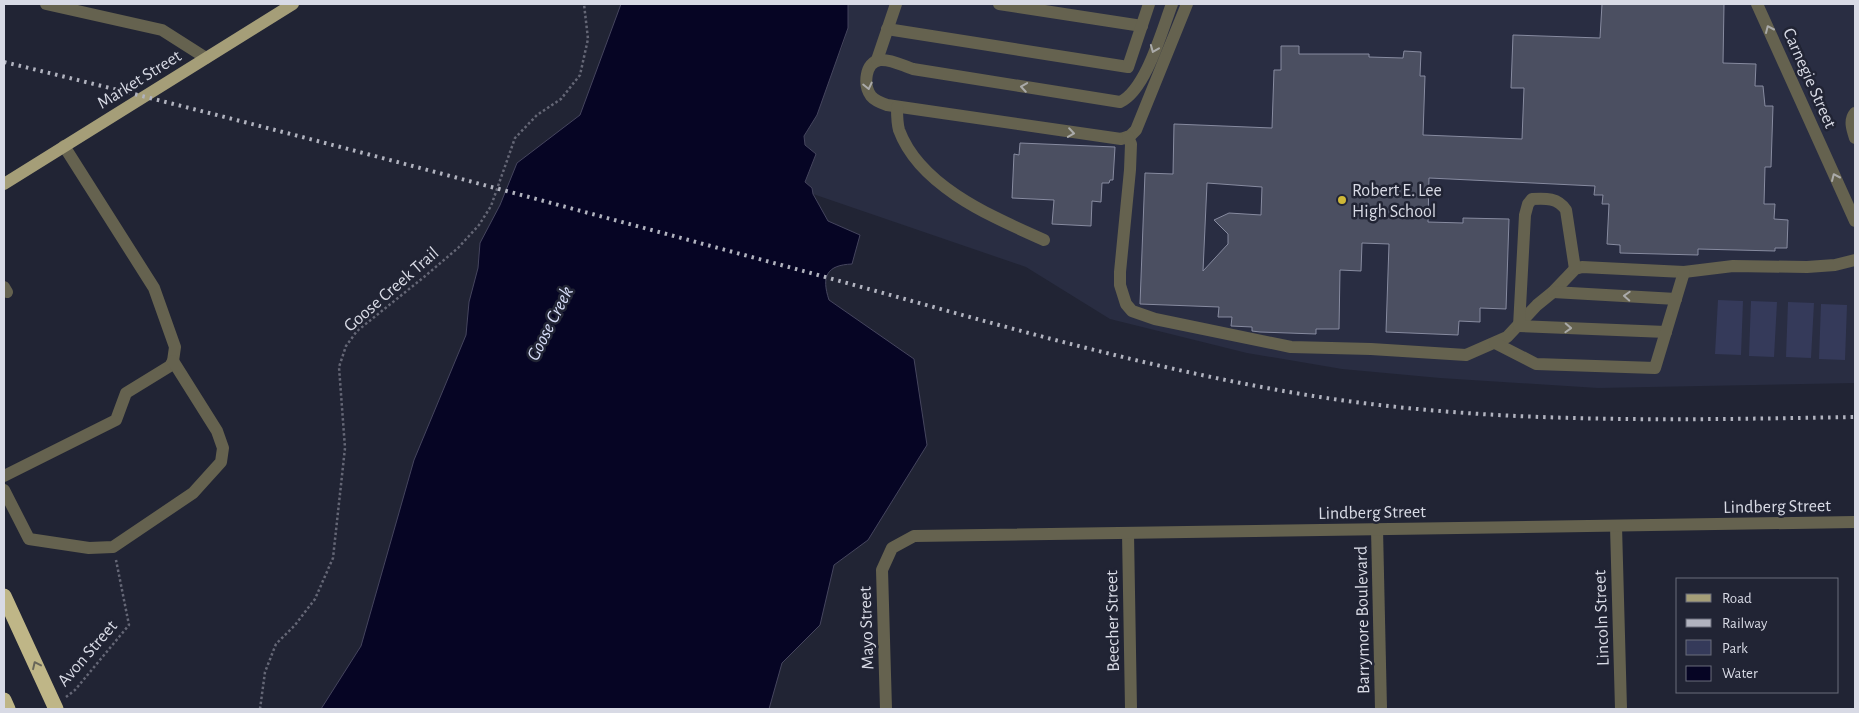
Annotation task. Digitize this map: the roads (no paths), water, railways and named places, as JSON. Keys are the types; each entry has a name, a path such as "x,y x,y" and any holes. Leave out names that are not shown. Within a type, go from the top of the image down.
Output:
{"highway":[{"path":"4,596 59,704"},
{"path":"4,700 8,709"}],"main road":[{"name":"Market Street","path":"4,184 293,4"}],"street":[{"path":"46,4 162,30 206,58"},
{"path":"896,4 877,60 870,66 866,75 866,86 871,96 878,102 897,107 1115,140 1128,137 1139,125 1187,4"},
{"path":"999,4 1142,26"},
{"path":"1128,68 1149,4"},
{"path":"877,60 896,62 913,69 1120,102 1130,98 1142,78 1172,4"},
{"name":"Carnegie Street","path":"1757,4 1855,222"},
{"path":"887,29 1128,68 1142,78"},
{"path":"897,107 898,128 909,151 934,178 982,212 1044,240"},
{"path":"1855,113 1851,124 1855,138"},
{"path":"1128,137 1131,144 1130,170 1120,272 1122,294 1132,311 1155,319 1291,347 1371,348 1466,355 1507,337 1575,269 1582,267 1684,272 1733,266 1806,268 1835,266 1855,260"},
{"path":"4,490 28,539 89,548 113,546 193,493 221,462 223,448 217,431 173,361 175,347 154,288 64,146"},
{"path":"1520,326 1525,215 1528,204 1532,199 1553,200 1562,203 1566,210 1575,269"},
{"path":"1494,343 1536,364 1655,368 1684,272"},
{"path":"1553,292 1676,299"},
{"path":"1520,326 1666,332"},
{"path":"4,476 116,420 126,393 158,374 173,361"},
{"name":"Lindberg Street","path":"892,548 914,536 1855,522"},
{"name":"Lincoln Street","path":"1616,526 1621,709"},
{"name":"Barrymore Boulevard","path":"1377,529 1381,709"},
{"name":"Beecher Street","path":"1128,533 1131,709"},
{"name":"Mayo Street","path":"886,709 882,570 892,548"}],"water":[{"name":"Goose Creek","path":"621,4 848,4 848,28 817,115 804,136 805,145 816,154 805,182 812,188 813,194 828,221 860,235 852,264 837,267 828,273 826,284 829,300 914,359 927,445 868,540 834,565 820,625 782,663 769,709 321,709 361,646 414,460 466,335 469,302 478,268 480,243 500,205 517,163 580,115"}],"railway":[{"path":"4,62 203,111 401,163 1063,342 1130,359 1265,388 1333,399 1463,413 1659,419 1855,417"}],"place":[{"name":"Robert E. Lee High School","path":"1342,200"}]}
